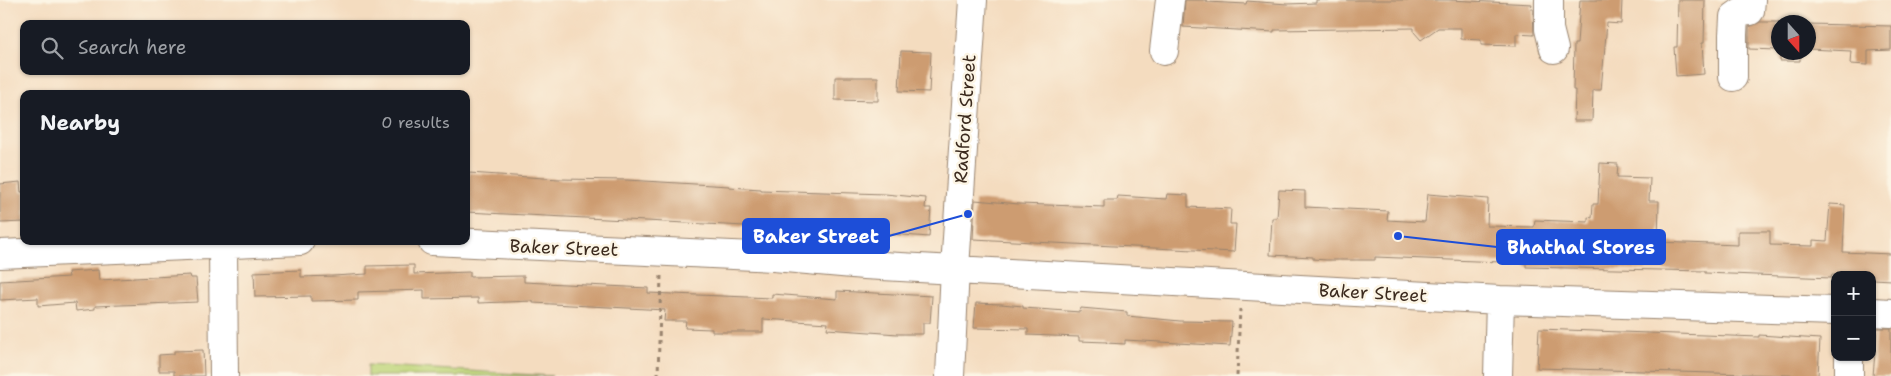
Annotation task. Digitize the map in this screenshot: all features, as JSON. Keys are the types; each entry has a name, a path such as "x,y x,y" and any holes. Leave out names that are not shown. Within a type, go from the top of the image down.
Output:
{"street":[{"name":"Radford Street","path":"950,376 955,268 973,0"},
{"path":"1164,51 1170,0"},
{"path":"1549,0 1549,29 1554,49"},
{"path":"1733,77 1732,35 1734,17 1750,6"},
{"name":"Baker Street","path":"470,243 774,257 864,264 1500,300 1831,311"},
{"path":"0,254 223,245 224,376"},
{"path":"1498,376 1500,300"},
{"path":"1876,312 1891,313"},
{"path":"1849,361 1849,376"}],"path":[{"path":"658,376 662,252"},
{"path":"1237,376 1241,286"}],"green space":[{"path":"368,365 552,376 368,376"}],"building":[{"path":"1185,0 1246,4 1247,1 1287,4 1316,3 1316,0 1450,0 1532,4 1534,35 1516,34 1516,46 1481,45 1481,40 1461,39 1461,28 1438,28 1421,40 1414,32 1414,28 1274,30 1274,32 1183,27"},
{"path":"1580,0 1622,0 1621,24 1607,23 1601,90 1593,90 1592,121 1574,121 1574,44 1577,44"},
{"path":"1678,0 1705,0 1704,43 1702,43 1704,74 1676,76 1674,47 1677,47"},
{"path":"1760,22 1771,22 1771,50 1749,49 1749,27"},
{"path":"1816,24 1891,26 1891,50 1868,51 1868,65 1850,64 1851,51 1816,49"},
{"path":"901,51 931,52 929,92 899,91"},
{"path":"1780,60 1800,60 1800,61"},
{"path":"835,77 878,77 878,101 835,100"},
{"path":"1600,163 1618,164 1617,177 1650,178 1649,201 1659,201 1658,242 1738,245 1738,231 1770,231 1770,245 1813,246 1813,240 1827,241 1830,204 1845,205 1843,252 1891,254 1891,280 1876,279 1876,271 1831,271 1831,278 1705,273 1705,271 1526,267 1526,263 1375,257 1375,260 1326,260 1313,259 1313,257 1270,255 1272,218 1277,218 1279,190 1305,191 1305,207 1388,211 1387,220 1425,222 1428,194 1488,199 1487,226 1534,227 1535,220 1588,222 1588,217 1592,218 1593,204 1598,204"},
{"path":"470,173 559,179 627,180 729,186 761,190 885,194 926,198 925,208 931,208 929,237 865,232 470,212"},
{"path":"20,182 20,222 0,223 0,184"},
{"path":"1167,194 1188,195 1188,207 1231,209 1230,224 1236,224 1234,252 973,239 975,200 1019,204 1104,207 1104,200 1117,200 1118,196 1166,199"},
{"path":"414,265 414,274 470,272 470,277 524,276 524,282 648,288 648,293 772,298 772,294 837,299 837,291 932,296 930,323 923,323 923,334 898,334 827,329 828,323 763,319 763,332 712,332 712,329 685,328 686,321 664,321 665,310 533,303 533,301 478,303 478,298 424,299 424,290 358,292 358,300 311,301 311,296 255,297 254,272 301,270 301,277 333,276 367,274 367,266"},
{"path":"98,270 99,280 190,275 191,278 196,278 198,302 95,306 95,309 76,311 75,303 38,306 38,298 0,300 0,281 69,277 68,272"},
{"path":"976,303 1080,312 1081,308 1127,312 1127,316 1180,321 1232,322 1230,346 1125,340 1125,344 1106,343 1079,341 1079,337 1028,335 1028,329 974,328"},
{"path":"1877,328 1891,328 1891,376 1873,376 1874,361 1876,361"},
{"path":"1539,329 1759,337 1759,335 1820,339 1818,376 1537,368"},
{"path":"203,350 204,376 174,376 174,371 159,371 159,355 174,354 174,351"}],"place":[{"name":"Baker Street","path":"968,214"},
{"name":"Bhathal Stores","path":"1398,236"}]}
